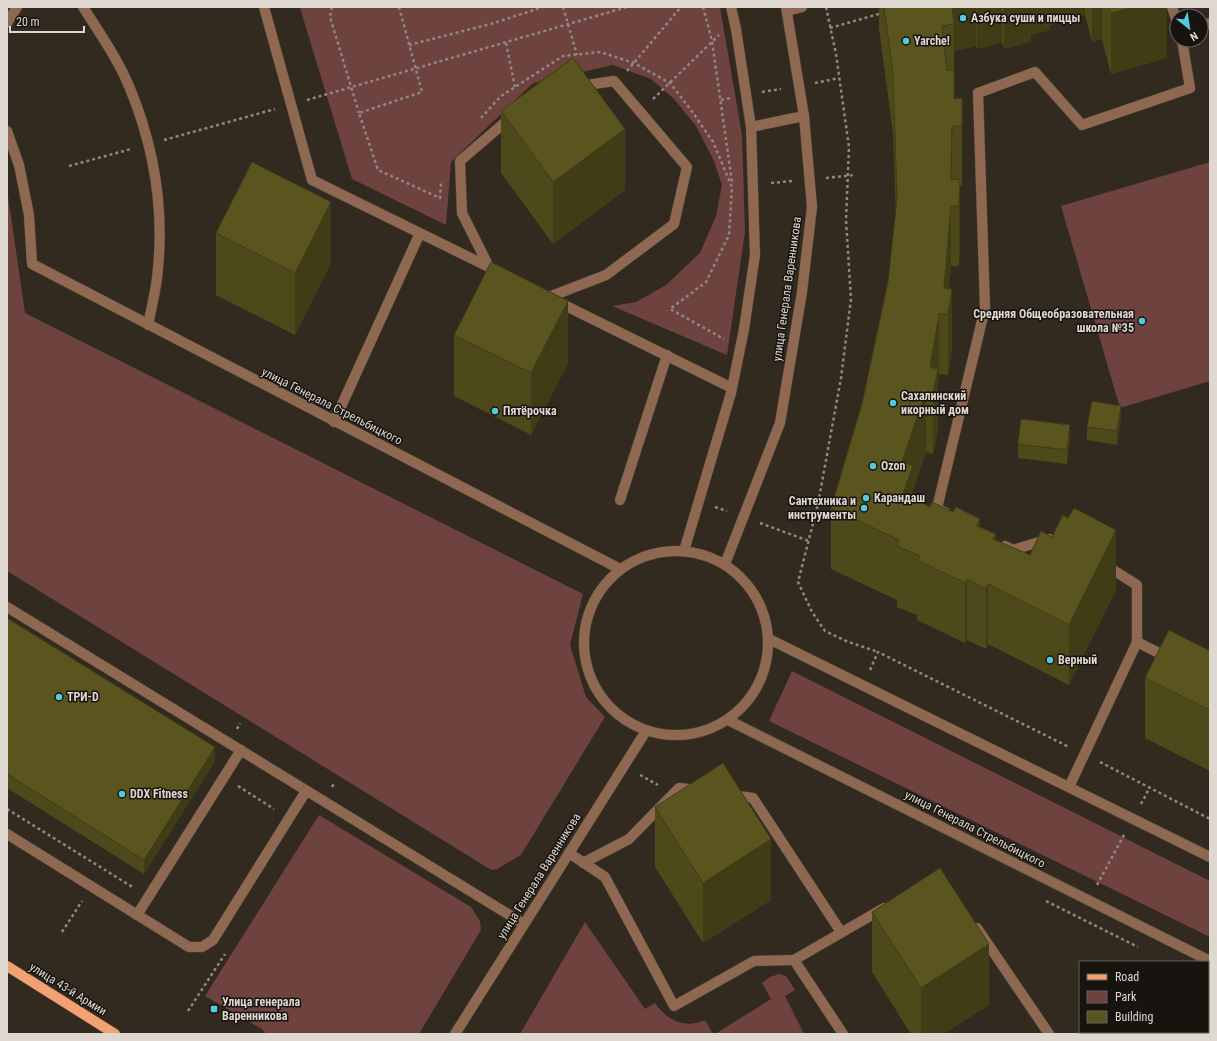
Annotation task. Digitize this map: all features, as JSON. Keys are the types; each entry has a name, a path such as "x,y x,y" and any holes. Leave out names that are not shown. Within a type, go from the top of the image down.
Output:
{"main road":[{"name":"улица 43-й Армии","path":"7,966 115,1034"}],"street":[{"path":"7,23 16,7"},
{"path":"83,7 104,40 128,84 149,144 158,184 160,231 157,278 148,325"},
{"path":"264,7 312,180 509,277"},
{"path":"684,551 732,388 755,255 751,127 731,7"},
{"path":"786,9 802,7"},
{"name":"улица Генерала Варенникова","path":"725,564 780,423 802,292 812,207 804,116 786,9"},
{"path":"958,519 937,508 985,308 978,94 1035,72 1082,125 1190,88 1183,48"},
{"path":"570,87 614,81 687,167 674,224 606,275 546,295 732,388"},
{"path":"488,267 462,213 460,161 518,111"},
{"path":"751,127 804,116"},
{"name":"улица Генерала Стрельбицкого","path":"7,131 21,172 29,215 32,264 620,569"},
{"path":"334,422 420,233"},
{"path":"620,500 667,355"},
{"path":"999,542 1013,550 1061,536"},
{"path":"684,551 705,555 725,564 748,584 763,610 769,639 767,662 760,684 746,704 728,720 702,732 674,736 646,731 620,718 600,698 586,665 583,644 587,616 600,590 620,569 640,558 661,552 684,551"},
{"path":"1069,787 1138,642 1137,585 1099,561"},
{"path":"7,608 524,924"},
{"path":"769,639 1210,857"},
{"path":"1138,642 1177,662"},
{"name":"улица Генерала Стрельбицкого","path":"728,720 1210,961"},
{"name":"улица Генерала Варенникова","path":"455,1034 646,731"},
{"path":"137,915 241,750"},
{"path":"583,864 629,839 679,788 708,792"},
{"path":"7,834 189,947 202,947 213,940 306,791"},
{"path":"723,794 753,798 841,932"},
{"path":"569,853 583,864 605,877 674,1006 754,961 794,960 890,905"},
{"path":"974,922 1049,1034"},
{"path":"794,960 843,1034"}],"path":[{"path":"332,7 330,16 378,170 440,198 442,178"},
{"path":"359,113 422,92 399,7"},
{"path":"409,45 494,23 543,7"},
{"path":"563,7 576,55"},
{"path":"69,166 291,105 627,7"},
{"path":"617,84 681,7"},
{"path":"703,7 712,41 732,187 729,235 706,282 670,309 740,348"},
{"path":"826,7 836,54 849,147 846,220 851,299 841,378 818,504 798,582 812,612 825,631 846,641 878,652 1150,787 1210,819"},
{"path":"830,28 888,11"},
{"path":"640,112 734,20"},
{"path":"506,43 515,87"},
{"path":"480,118 501,96 563,56 600,52 634,63 670,83 713,142 732,187"},
{"path":"862,685 878,652"},
{"path":"1079,919 1150,787"},
{"path":"7,809 148,897"},
{"path":"62,932 83,901"}],"green space":[{"path":"720,7 742,135 745,232 727,355 612,306 636,302 666,285 700,253 716,216 722,185 714,161 696,126 674,99 651,79 613,65 533,83 451,162 446,225 352,179 300,8"},
{"name":"Средняя Общеобразовательная школа №35","path":"1210,162 1210,381 1120,408 1061,206"},
{"path":"7,189 25,313 583,594 570,645 586,697 605,717 521,855 497,869 492,870 488,868 7,571"},
{"path":"792,671 1210,881 1210,937 769,721"},
{"path":"319,815 471,907 480,921 481,930 419,1034 266,1034 262,1029 205,996"},
{"path":"585,922 645,1009 655,1003 665,1015 677,1022 690,1024 705,1020 713,1034 520,1034"},
{"path":"779,974 786,976 795,990 785,996 804,1034 715,1034 771,999 762,983 770,977"}],"building":[{"path":"884,7 952,7 954,24 942,26 947,71 954,69 954,99 962,98 962,126 952,126 951,180 960,179 959,206 951,206 944,288 952,289 948,314 939,314 930,367 938,369 933,393 926,392 902,461 913,466 903,493 930,507 932,502 953,512 956,507 980,519 977,526 996,534 993,539 1030,555 1041,531 1052,537 1063,515 1068,518 1074,508 1116,530 1069,625 988,584 986,589 967,579 965,583 917,560 920,556 897,546 899,540 831,508 862,404 888,282 897,199 893,73"},
{"path":"1109,7 1134,7 1111,13"},
{"path":"573,58 625,129 553,182 501,111"},
{"path":"252,162 331,202 295,273 216,233"},
{"path":"491,262 568,301 531,373 454,335"},
{"path":"1092,401 1121,406 1117,431 1087,427"},
{"path":"1021,419 1070,425 1067,450 1018,444"},
{"name":"ТРИ-D","path":"7,618 215,747 144,860 7,774"},
{"path":"1169,630 1210,651 1210,710 1145,678"},
{"path":"723,763 771,839 703,883 655,807"},
{"path":"940,868 989,944 921,988 872,912"},
{"path":"1100,1033 1197,1034 1101,1034"}],"place":[{"name":"Азбука суши и пиццы","path":"963,18"},
{"name":"Yarche!","path":"906,41"},
{"name":"Средняя Общеобразовательная школа №35","path":"1142,321"},
{"name":"Сахалинский икорный дом","path":"893,403"},
{"name":"Пятёрочка","path":"495,411"},
{"name":"Ozon","path":"873,466"},
{"name":"Карандаш","path":"866,498"},
{"name":"Сантехника и инструменты","path":"864,508"},
{"name":"Верный","path":"1050,660"},
{"name":"ТРИ-D","path":"59,697"},
{"name":"DDX Fitness","path":"122,794"},
{"name":"Улица генерала Варенникова","path":"214,1009"}]}
